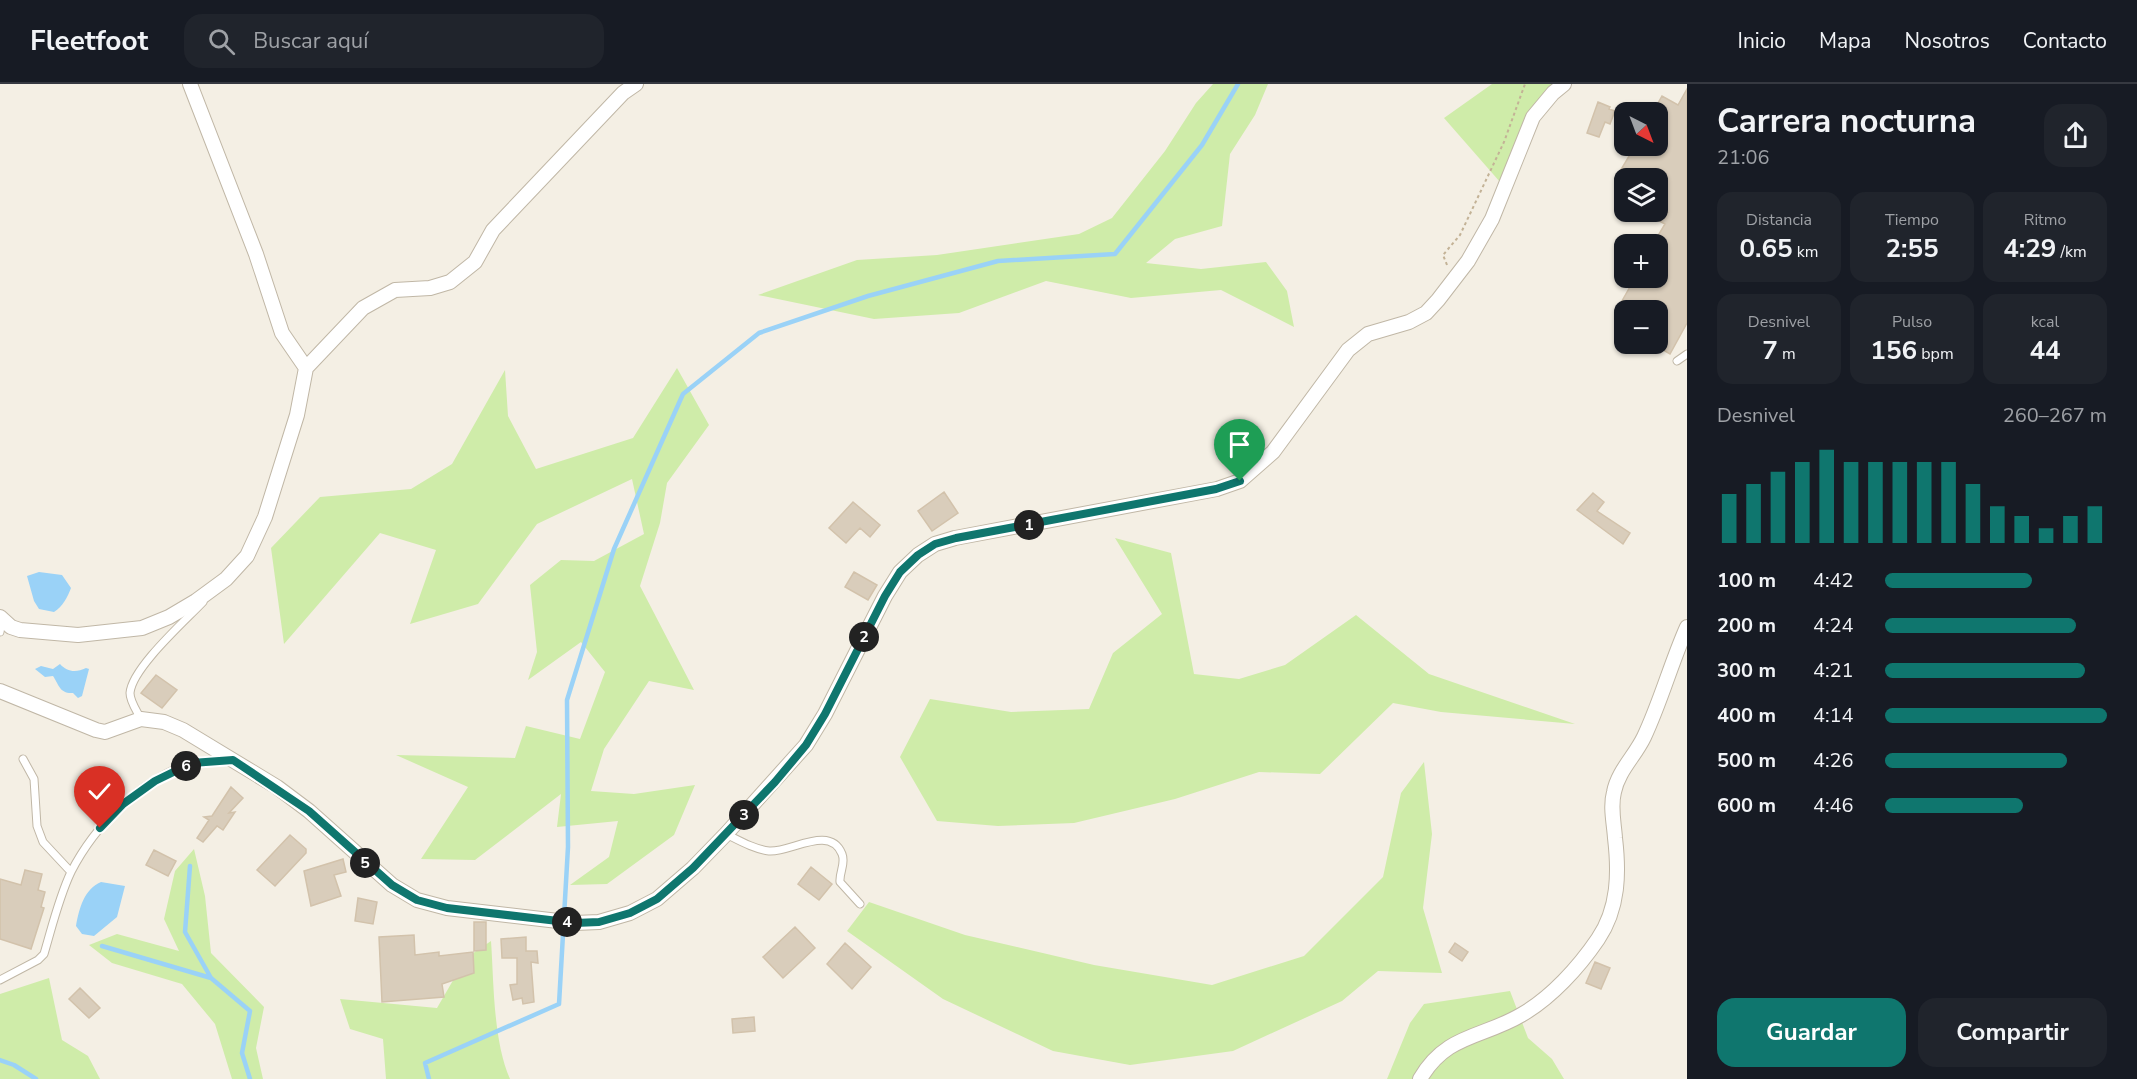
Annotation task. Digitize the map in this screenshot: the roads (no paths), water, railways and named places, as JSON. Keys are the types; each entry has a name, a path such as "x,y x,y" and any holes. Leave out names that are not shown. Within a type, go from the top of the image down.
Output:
{"street":[{"path":"190,84 256,254 282,333 306,368"},
{"path":"1,624 20,630 78,635 142,628 169,617 226,579 247,556 265,516 297,415 306,368 363,308 395,290 430,288 450,282 476,262 493,230 623,93 636,84"},
{"path":"0,691 105,732 141,719 164,722 183,730 233,760 309,811 383,877 417,900 447,908 575,923 599,922 630,913 657,899 693,868 806,745 825,714 885,596 900,572 918,555 935,544 956,538 1216,489 1240,481 1273,452 1348,350 1368,334 1426,313 1453,282 1492,219 1533,117 1552,93 1564,84"},
{"path":"1420,1079 1442,1052 1460,1040 1522,1015 1540,1002 1575,968 1599,938 1612,912 1617,889 1612,812 1614,792 1619,776 1643,740 1687,627"}],"lane":[{"path":"1677,361 1687,354"},
{"path":"141,719 131,701 130,691 139,674 149,658 226,579"},
{"path":"23,759 34,779 37,826 43,842 71,872"},
{"path":"0,980 38,960 44,954 71,872 100,828 123,804 155,781 192,763 233,760"},
{"path":"726,834 750,846 771,851 811,841 824,841 835,846 842,854 844,865 840,882 860,904"}],"water":[{"path":"39,572 62,575 71,588 64,602 54,612 39,609 34,601 27,576"},
{"path":"60,664 72,671 89,669 82,696 78,698 73,693 65,692 53,676 45,677 35,669 41,666 53,669"},
{"path":"101,882 125,886 117,917 94,936 82,934 76,926 81,906 90,889"}],"waterway":[{"path":"429,1079 425,1063 559,1004 568,847 567,700 614,549 683,394 759,333 868,296 998,261 1115,254 1202,145 1238,84"},
{"path":"190,866 185,932 211,978 250,1011 242,1053 250,1079"},
{"path":"102,946 211,978"},
{"path":"0,1060 14,1065 36,1079"}]}
